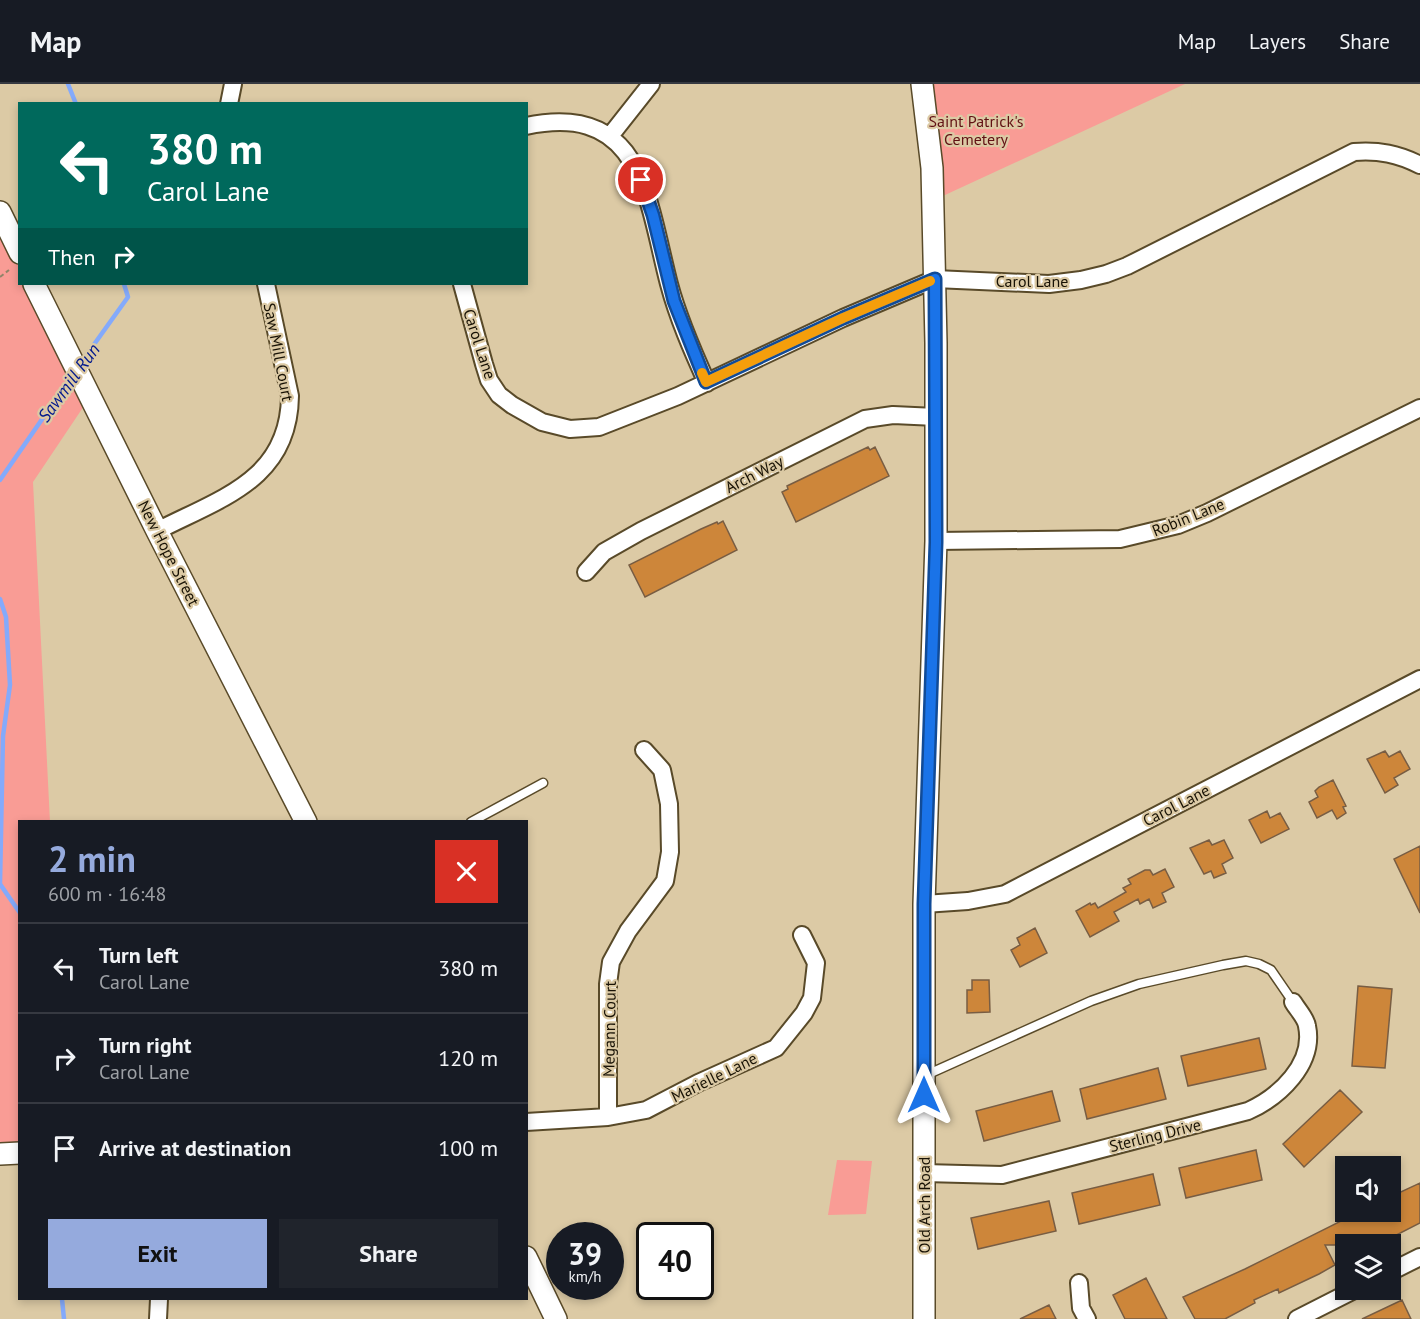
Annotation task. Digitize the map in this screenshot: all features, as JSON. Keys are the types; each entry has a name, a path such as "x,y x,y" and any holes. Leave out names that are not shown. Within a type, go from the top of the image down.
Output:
{"street":[{"path":"229,102 233,84"},
{"path":"610,136 651,84"},
{"name":"Old Arch Road","path":"922,84 932,168 936,417 936,542 924,904 924,1319"},
{"path":"528,126 543,122 572,121 610,136 622,146 641,180 653,215 674,301 706,382"},
{"name":"Carol Lane","path":"462,285 489,380 499,395 542,422 570,429 599,427 618,421 833,322 935,279 1050,284 1081,280 1127,266 1354,152 1375,150 1397,155 1420,165"},
{"path":"0,212 14,262"},
{"name":"New Hope Street","path":"35,285 302,820"},
{"name":"Saw Mill Court","path":"157,531 251,481 267,466 285,436 290,414 290,396 266,285"},
{"name":"Robin Lane","path":"936,542 1120,539 1148,534 1207,513 1420,408"},
{"name":"Arch Way","path":"586,572 604,552 641,531 865,419 893,415 936,417"},
{"name":"Carol Lane","path":"924,904 968,901 1005,894 1420,679"},
{"name":"Megann Court","path":"608,1117 608,984 611,962 628,932 665,881 670,852 669,804 662,770 644,750"},
{"name":"Marielle Lane","path":"528,1122 608,1117 646,1110 698,1083 776,1048 797,1023 812,998 816,963 802,935"},
{"name":"Sterling Drive","path":"924,1173 1002,1174 1257,1107 1291,1080 1305,1056 1307,1025 1293,1002"},
{"path":"0,1154 18,1153"},
{"path":"1401,1266 1420,1257"},
{"path":"528,1261 556,1319"},
{"path":"1079,1283 1081,1308 1087,1319"},
{"path":"159,1300 160,1319"},
{"path":"1297,1319 1335,1300"},
{"path":"1329,1303 1335,1319"}],"lane":[{"path":"475,820 543,783"},
{"path":"924,1076 1091,1001 1140,984 1223,965 1246,961 1271,970 1293,1002"}],"path":[{"path":"0,277 14,262"}],"green space":[{"name":"Saint Patrick's Cemetery","path":"922,84 1185,84 932,201"},
{"path":"0,212 18,251 18,285 34,285 90,397 33,482 50,820 18,820 18,1153 0,1154"},
{"path":"837,1160 872,1161 866,1214 828,1215"}],"building":[{"path":"868,447 870,450 875,447 889,476 796,522 782,492 788,489 787,486"},
{"path":"723,521 737,550 645,597 629,565 701,529"},
{"path":"1385,751 1389,757 1400,751 1410,769 1394,778 1398,785 1385,793 1367,759"},
{"path":"1333,780 1346,806 1343,807 1346,813 1337,819 1332,810 1317,818 1309,802 1318,797 1315,791 1319,787"},
{"path":"1267,811 1270,818 1280,813 1289,829 1261,843 1249,820"},
{"path":"1209,840 1212,845 1224,840 1233,858 1222,864 1226,873 1214,878 1211,871 1204,874 1190,848"},
{"path":"1420,846 1420,913 1394,859"},
{"path":"1165,869 1174,887 1162,893 1166,902 1153,908 1149,899 1140,904 1138,899 1114,912 1119,921 1090,937 1076,911 1090,903 1091,905 1095,903 1098,908 1126,892 1123,888 1131,884 1128,879 1145,870 1150,870 1153,875"},
{"path":"1035,928 1047,953 1020,967 1011,950 1020,945 1017,938"},
{"path":"972,980 989,980 990,1012 967,1013 967,990 972,990"},
{"path":"1358,986 1392,989 1385,1068 1352,1066"},
{"path":"1259,1038 1266,1069 1188,1086 1181,1056"},
{"path":"1158,1068 1166,1099 1087,1119 1080,1089"},
{"path":"1340,1090 1362,1112 1304,1167 1283,1144"},
{"path":"1052,1091 1060,1121 984,1141 976,1111"},
{"path":"1256,1150 1262,1180 1186,1198 1179,1168"},
{"path":"1153,1174 1160,1205 1079,1224 1072,1193"},
{"path":"1420,1183 1420,1223 1398,1234 1335,1234 1335,1245 1325,1245 1335,1265 1279,1293 1278,1289 1254,1300 1255,1303 1225,1319 1195,1319 1183,1297 1339,1222 1401,1222 1401,1192"},
{"path":"1049,1201 1056,1231 978,1249 971,1218"},
{"path":"1146,1278 1167,1319 1125,1319 1113,1295"},
{"path":"1402,1300 1411,1319 1362,1319"},
{"path":"1049,1305 1056,1319 1020,1319"}],"waterway":[{"name":"Sawmill Run","path":"68,84 75,102"},
{"name":"Sawmill Run","path":"80,364 128,297 124,285"},
{"name":"Sawmill Run","path":"0,480 72,376"},
{"name":"Sawmill Run","path":"0,599 6,617 10,685 3,736 0,884 18,910"},
{"name":"Sawmill Run","path":"62,1300 64,1319"}],"slow traffic":[{"path":"702,373 706,382 785,344 930,281"}],"route":[{"path":"641,180 653,215 674,301 706,382 785,344 935,279 936,542 924,904 924,1095"}]}
